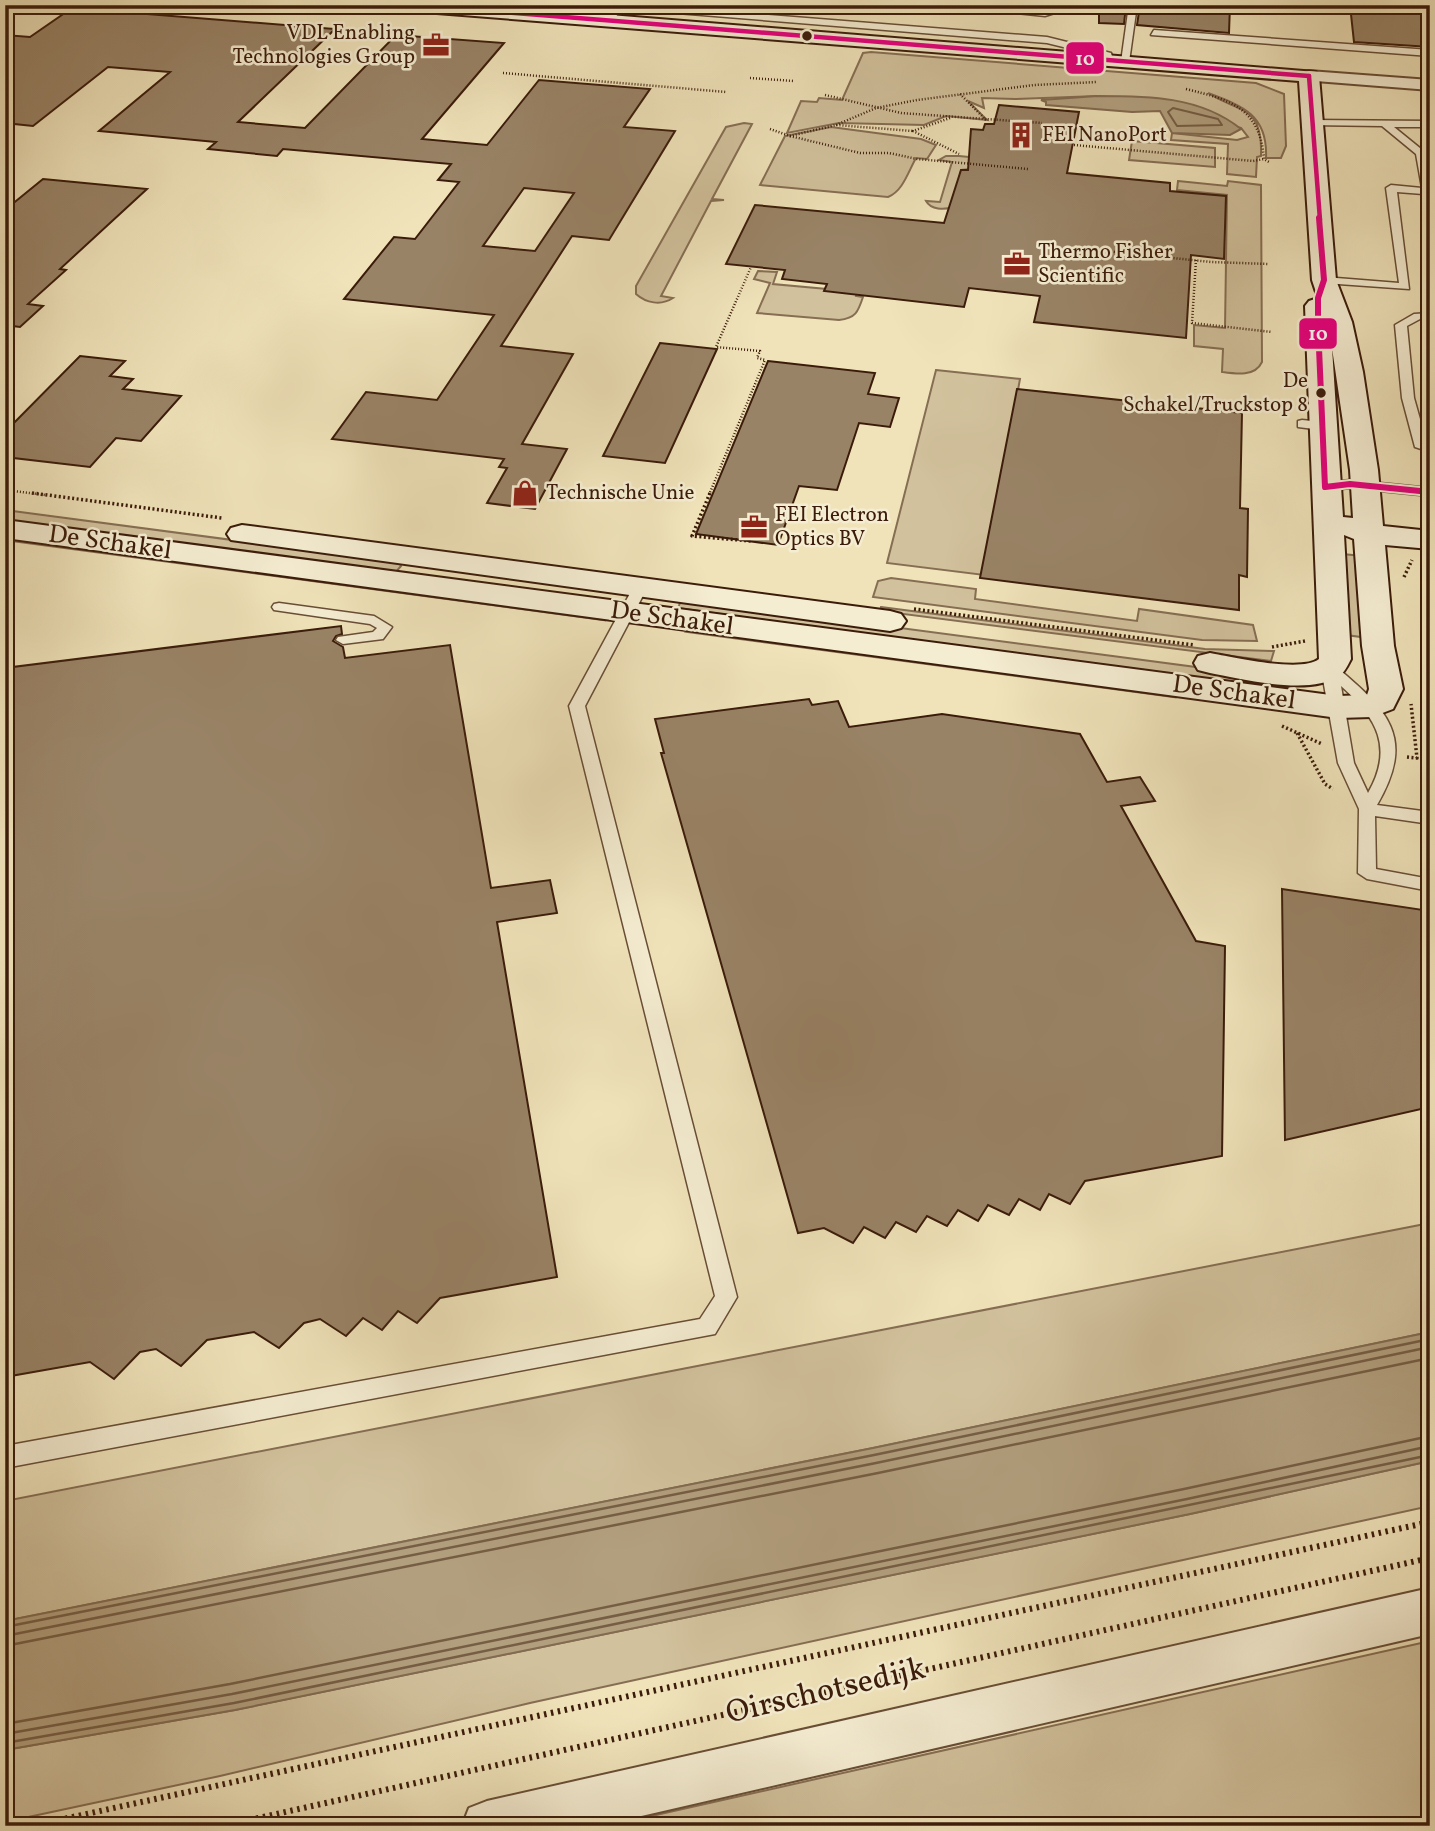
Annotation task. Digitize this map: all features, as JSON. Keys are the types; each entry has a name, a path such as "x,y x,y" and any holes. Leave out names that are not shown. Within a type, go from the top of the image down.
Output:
{"street":[{"path":"411,5 608,21 652,13 1117,61 1430,85"},
{"name":"De Schakel","path":"5,503 1338,707 1372,706 1381,701 1386,689 1378,646 1367,510 1350,372 1339,322 1324,280 1309,76"},
{"name":"De Schakel","path":"5,529 1312,674 1329,668 1335,659 1325,487 1312,425 1318,298 1324,280"},
{"path":"1328,519 1367,510 1430,517"},
{"path":"1367,510 1430,540"},
{"name":"Oirschotsedijk","path":"487,1826 1430,1611"}],"lane":[{"path":"608,21 621,5"},
{"path":"940,5 1045,13 1076,5"},
{"path":"652,13 690,12 767,24 1090,49 1117,61 1133,5"},
{"path":"1154,33 1430,53"},
{"path":"1312,123 1384,125 1430,122"},
{"path":"1384,125 1421,153 1430,202"},
{"path":"1324,280 1405,286 1391,188 1430,192"},
{"path":"1430,316 1418,316 1401,325 1408,398 1421,447 1430,448"},
{"path":"1325,487 1350,484 1367,510 1430,492"},
{"path":"5,1457 707,1326 726,1297 577,706 634,600"},
{"path":"279,607 374,620 385,627 378,636 343,640"},
{"name":"De Schakel","path":"1329,668 1372,706 1383,720 1388,767 1367,809"},
{"name":"De Schakel","path":"1329,668 1346,763 1367,809"},
{"path":"1430,818 1367,809 1367,873 1430,884"}],"path":[{"path":"503,73 726,92"},
{"path":"750,78 794,81"},
{"path":"790,136 836,125 876,108 960,93 1034,85 1101,82"},
{"path":"1176,86 1207,94 1246,110 1255,120 1264,142 1264,159"},
{"path":"960,93 987,120"},
{"path":"825,96 859,101 876,108 952,117 1042,123"},
{"path":"913,131 952,117"},
{"path":"836,125 913,131 959,154"},
{"path":"770,129 860,153 889,153 917,159 1028,169"},
{"path":"1074,145 1253,161 1264,159 1269,162"},
{"path":"1107,247 1106,251 1269,264"},
{"path":"1196,260 1192,323 1272,332"},
{"path":"751,267 716,347 760,351 757,358 765,360 692,536 751,541"},
{"path":"31,1826 1430,1522"},
{"name":"Oirschotsedijk","path":"222,1826 1430,1558"}],"shaded area":[{"path":"863,53 1256,83 1284,94 1286,146 1281,158 1266,158 1263,132 1251,114 1232,103 1208,93 1247,112 1253,118 1261,139 1261,156 1257,157 1256,177 1227,174 1228,144 1171,140 1172,133 1237,140 1248,137 1241,128 1098,96 982,98 984,108 968,101 987,120 946,116 924,125 839,123 787,133 801,101 817,102 819,98 842,100"},
{"path":"752,124 712,199 724,200 711,201 661,296 673,298 659,303 640,297 636,294 636,286 726,127"},
{"path":"831,127 921,139 936,145 927,159 916,158 901,186 888,197 760,185 785,136"},
{"path":"1132,141 1215,148 1215,167 1129,160"},
{"path":"946,156 1030,163 961,170 953,207 934,208 926,201 940,202 952,162 939,160"},
{"path":"1178,181 1227,186 1228,181 1261,185 1262,362 1250,372 1222,372 1223,349 1194,346 1194,325 1225,328 1227,195 1177,190"},
{"path":"758,271 777,272 773,284 838,290 860,282 856,296 863,297 856,313 839,320 757,313 770,283 754,279"},
{"path":"936,370 1020,379 984,575 887,563"},
{"path":"5,510 399,562 401,566 395,573 5,522"},
{"path":"5,536 598,616 603,620 5,540"},
{"path":"1342,554 1363,556 1369,638 1346,635"},
{"path":"891,578 976,589 975,599 1137,621 1139,609 1253,625 1257,641 1202,640 873,597 878,581"},
{"path":"689,600 1271,677 1271,690 678,608 680,603"},
{"path":"881,607 1205,649 1274,651 1271,661 880,611"},
{"path":"693,629 1170,693 1174,697 687,632"},
{"path":"1430,1223 1430,1332 873,1448 5,1621 5,1501"},
{"path":"1430,1461 1430,1506 530,1703 220,1776 5,1822 5,1750 235,1710 1190,1514"},
{"path":"1430,1641 1430,1826 607,1826"}],"water":[{"path":"1097,96 1154,98 1191,104 1225,118 1241,129 1230,135 1172,133 1160,111 1132,112 1046,105 1046,102 1041,100"},
{"path":"1430,1332 1430,1461 1190,1514 235,1710 5,1750 5,1621 873,1448"}],"building":[{"path":"1099,5 1126,5 1124,24 1099,23"},
{"path":"1140,5 1230,5 1229,33 1137,25"},
{"path":"1350,5 1430,5 1430,47 1354,42"},
{"path":"72,8 335,29 238,122 305,128 396,35 504,43 422,139 487,145 539,80 650,89 624,127 675,131 609,240 572,236 501,346 573,354 522,444 567,449 535,509 487,503 507,468 499,467 504,459 332,439 366,392 437,400 494,315 344,299 394,237 415,239 459,182 438,180 451,164 283,149 277,156 208,149 216,142 99,131 170,72 108,67 33,126 5,123 5,35 30,37","holes":["524,188 574,193 535,251 483,246"]},
{"path":"999,105 1079,112 1067,173 1170,183 1170,191 1226,196 1224,259 1191,255 1186,338 1034,322 1040,296 969,288 964,307 824,291 827,284 782,279 785,270 726,264 755,205 944,223 961,170 968,170 971,129 983,130 985,124 994,124"},
{"path":"43,179 147,189 60,269 66,270 28,304 43,306 20,327 5,325 5,210"},
{"path":"660,343 717,349 665,463 603,456"},
{"path":"80,356 125,361 110,376 133,379 123,389 181,396 141,441 116,438 90,467 5,457 5,432"},
{"path":"768,361 875,373 868,394 899,398 890,427 859,423 837,490 799,486 778,545 696,534"},
{"path":"1017,389 1242,413 1240,508 1248,509 1247,577 1239,575 1239,610 980,578"},
{"path":"341,626 342,634 336,636 333,641 343,647 345,658 450,645 491,888 550,880 557,913 497,922 557,1277 440,1298 417,1323 398,1311 382,1330 363,1318 346,1336 320,1319 304,1323 279,1348 254,1332 207,1340 181,1366 156,1349 140,1352 114,1379 90,1362 5,1377 5,668"},
{"path":"809,699 812,705 838,701 849,727 942,714 1080,734 1107,782 1140,777 1155,801 1121,806 1196,941 1225,946 1222,1156 1085,1181 1070,1204 1049,1194 1040,1210 1019,1199 1009,1215 988,1205 978,1221 958,1210 947,1226 927,1216 916,1232 896,1222 885,1238 864,1227 853,1243 824,1228 798,1233 661,753 664,753 655,719"},
{"path":"1282,889 1430,911 1430,1107 1285,1140"}],"transit line":[{"name":"10","path":"414,5 1309,76"},
{"name":"10","path":"1309,76 1324,280 1318,298 1318,325 1325,487 1350,484 1430,492"}],"place":[{"name":"VDL Enabling Technologies Group","path":"436,45"},
{"name":"FEI NanoPort","path":"1021,135"},
{"name":"Thermo Fisher Scientific","path":"1017,264"},
{"name":"De Schakel/Truckstop 8","path":"1321,393"},
{"name":"Technische Unie","path":"525,493"},
{"name":"FEI Electron Optics BV","path":"754,527"}]}
